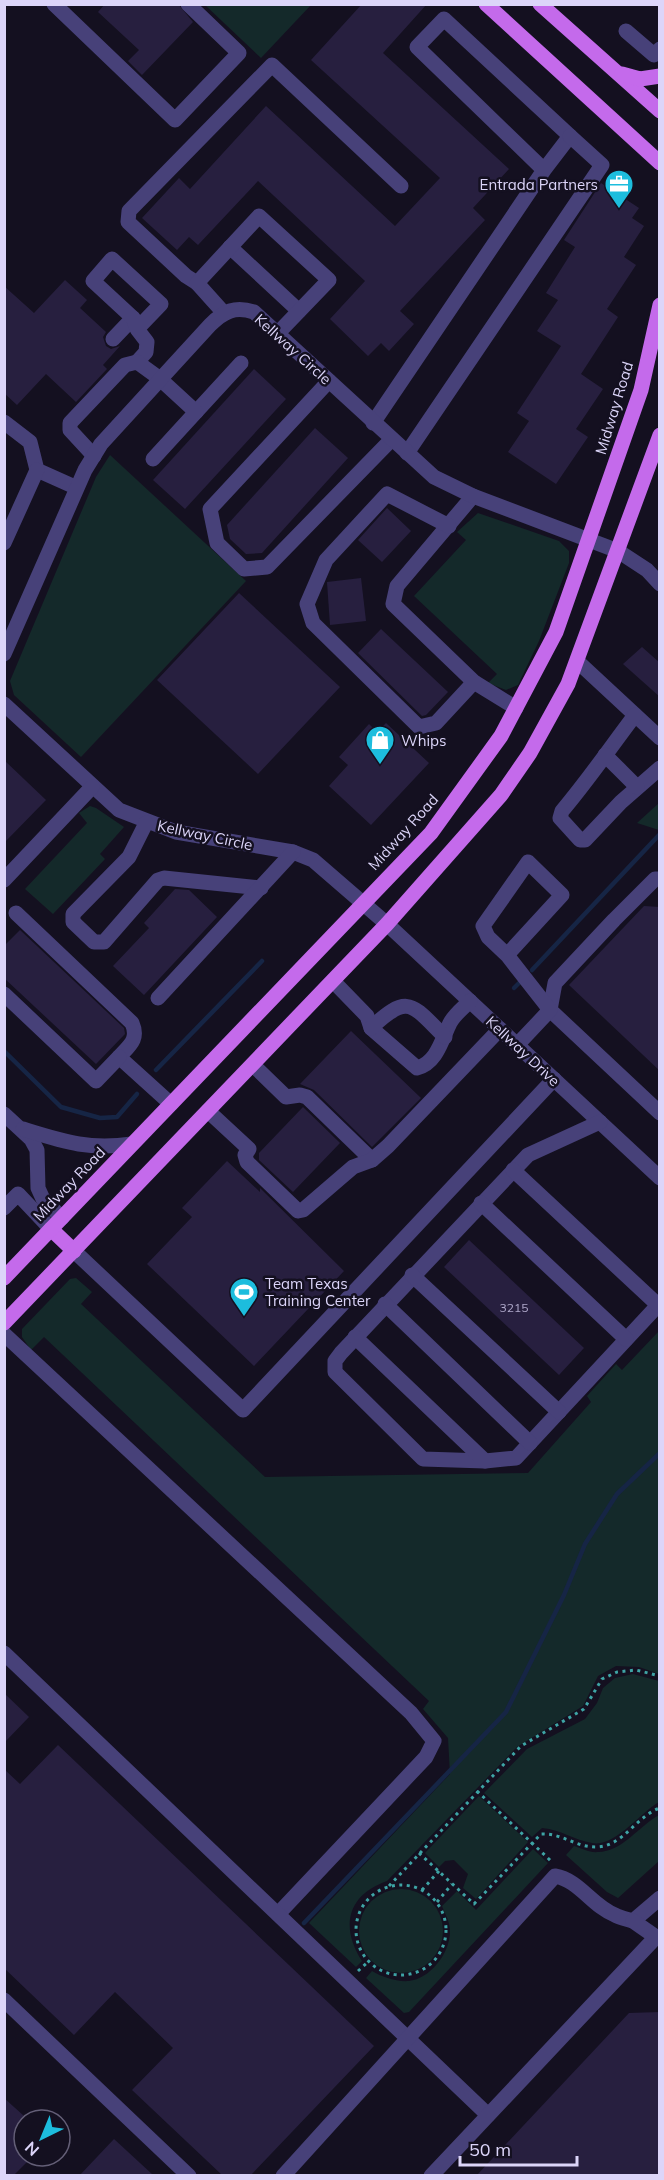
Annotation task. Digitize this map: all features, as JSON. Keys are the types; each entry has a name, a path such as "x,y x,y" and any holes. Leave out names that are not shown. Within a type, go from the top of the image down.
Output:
{"main road":[{"path":"486,4 660,163"},
{"path":"540,4 660,111"},
{"path":"618,73 640,79 660,76"},
{"name":"Midway Road","path":"4,1278 431,833 501,736 556,632 641,390 660,305"},
{"path":"4,1323 387,924 501,795 551,717 577,661 659,439"},
{"path":"56,1223 74,1251"}],"street":[{"path":"54,4 175,120 239,53 188,4"},
{"path":"407,453 603,165 444,19 417,47 544,170"},
{"path":"626,31 654,55 660,49"},
{"path":"4,654 11,619 75,487 94,456 159,378 223,312 197,283 186,276 128,222 129,211 272,65 401,186"},
{"path":"373,423 544,170 570,136"},
{"path":"197,283 259,216 329,280 278,333"},
{"path":"230,247 299,311"},
{"name":"Kellway Circle","path":"223,312 241,308 254,312 434,477 473,496 618,551 653,569 660,584"},
{"path":"94,456 70,430 70,423 125,365 137,362 146,352 147,342 135,324 113,339"},
{"path":"137,362 159,378 196,412"},
{"path":"153,459 241,363"},
{"path":"329,381 210,509 217,543 244,569 267,567 391,440"},
{"path":"4,422 30,442 38,470 4,543"},
{"path":"38,470 75,487"},
{"path":"449,526 387,494 326,560 308,604 313,623 419,727 436,723 474,682"},
{"path":"473,496 397,586 393,604 474,682 516,708"},
{"path":"577,661 660,738"},
{"name":"Kellway Circle","path":"4,704 119,810 146,823 176,832 293,852 313,860 387,924"},
{"path":"635,715 605,755 599,768 562,811 560,818 580,840 585,840 660,768"},
{"path":"605,755 638,787"},
{"path":"4,880 92,787"},
{"path":"146,823 129,857 74,914 73,922 94,942 104,942 158,880 164,878 261,888"},
{"path":"158,998 293,852"},
{"path":"507,955 562,895 528,862 483,926 488,937 507,955 550,1010 660,1113"},
{"path":"517,1045 550,1010 555,983 614,920 656,879 660,879"},
{"path":"4,994 96,1081 135,1040 136,1033 132,1023 16,913"},
{"name":"Kellway Drive","path":"387,924 660,1178"},
{"path":"333,981 367,1016 371,1028 417,1068 423,1066 431,1058 445,1037 451,1021 470,1001"},
{"path":"371,1028 389,1010 399,1005 406,1005 415,1008 445,1037"},
{"path":"208,1111 249,1150 245,1155 247,1162 298,1211 306,1209 354,1167 372,1160 388,1146 500,1029"},
{"path":"119,1057 171,1104"},
{"path":"253,1065 286,1097 300,1095 307,1097 372,1160"},
{"path":"74,1251 243,1410 554,1079"},
{"path":"4,1114 31,1139 37,1150 36,1173 43,1199 56,1223"},
{"path":"513,1170 659,1304 516,1458 485,1461 423,1459 335,1372 335,1361 412,1275 441,1247 481,1203 513,1170 528,1155 600,1122"},
{"path":"20,1129 100,1148 132,1144"},
{"path":"4,1208 18,1194 56,1223"},
{"path":"481,1203 626,1339"},
{"path":"412,1275 559,1412"},
{"path":"385,1304 530,1443"},
{"path":"4,1334 411,1713 434,1740 426,1757 278,1914"},
{"path":"356,1337 485,1461"},
{"path":"4,1653 488,2115"},
{"path":"283,2175 555,1876 568,1878 588,1897 614,1915 633,1921 658,1938 431,2175"},
{"path":"633,1921 660,1898"},
{"path":"4,2000 189,2175"}],"path":[{"path":"389,1886 401,1885 422,1890 437,1902 446,1928 440,1955 419,1972 392,1975 368,1962 356,1938 359,1911 367,1900 389,1886 521,1746 584,1709 602,1679 617,1671 636,1670 660,1676"},
{"path":"477,1791 568,1878"},
{"path":"419,1853 474,1904 541,1834 555,1833 587,1847 599,1848 611,1844 660,1808"},
{"path":"422,1890 439,1871"},
{"path":"437,1902 453,1884"}],"green space":[{"path":"205,5 311,5 261,58"},
{"path":"110,455 246,581 81,757 14,695 10,681 96,477"},
{"path":"478,513 559,541 569,551 569,563 539,641 518,685 506,690 488,683 497,674 414,596 466,540 457,532"},
{"path":"659,803 659,830 637,823"},
{"path":"90,806 124,827 100,854 105,859 53,914 25,889 87,823 79,813"},
{"path":"76,1278 92,1292 81,1304 265,1477 528,1473 591,1402 587,1396 616,1364 622,1370 659,1331 659,1674 639,1667 616,1666 598,1676 583,1706 517,1747 387,1881 363,1895 351,1914 350,1924 351,1936 362,1961 356,1967 309,1923 450,1774 448,1738 423,1709 429,1701 44,1337 31,1350 22,1337 22,1329 70,1279"},
{"path":"633,1674 659,1681 659,1802 618,1835 600,1843 586,1842 542,1828 532,1837 484,1793 527,1749 585,1719 597,1703 603,1688 615,1678"},
{"path":"479,1796 528,1842 476,1899 463,1888 468,1874 454,1860 445,1861 439,1867 425,1853"},
{"path":"659,1815 659,1861 618,1898 607,1892 566,1855 574,1846 595,1852 615,1848"},
{"path":"533,1849 548,1863 409,2012 404,2013 366,1978 372,1971 389,1979 404,1981 418,1979 426,1974 440,1960 449,1942 449,1924 442,1906 457,1891 476,1910"},
{"path":"401,1889 417,1892 431,1901 440,1915 443,1931 440,1947 431,1961 417,1970 401,1973 385,1970 371,1961 362,1947 359,1931 362,1915 371,1901 385,1892"}],"building":[{"path":"105,4 178,4 193,22 142,75 128,61 139,50 98,12"},
{"path":"362,4 427,4 383,53 509,169 473,208 485,220 400,311 414,324 389,351 381,343 368,356 330,319 365,281 258,181 198,245 189,237 177,250 142,218 179,178 190,189 266,106 395,226 440,178 311,60"},
{"path":"601,183 639,208 632,218 644,226 624,257 636,265 607,309 618,317 581,374 603,389 576,429 588,437 556,484 508,452 529,421 517,413 561,346 537,331 558,300 546,293 575,247 564,240"},
{"path":"65,280 87,300 80,308 106,332 103,337 106,346 111,349 120,346 103,365 107,369 76,402 46,374 17,405 4,393 4,286 34,313"},
{"path":"254,369 286,399 185,509 153,480"},
{"path":"315,428 348,458 262,553 246,554 230,539 227,525"},
{"path":"387,508 411,531 382,562 358,540"},
{"path":"361,578 366,621 330,625 327,582"},
{"path":"239,593 340,687 258,774 157,680"},
{"path":"381,629 448,692 426,715 422,716 358,653"},
{"path":"642,647 660,663 660,697 623,664"},
{"path":"386,723 429,763 371,825 329,786 348,765 339,757 369,724 377,732"},
{"path":"4,760 46,800 4,843"},
{"path":"175,889 189,890 217,917 144,995 113,966 149,928 144,923"},
{"path":"644,906 660,907 660,1071 569,985"},
{"path":"20,930 124,1028 125,1034 96,1064 4,978 4,946"},
{"path":"351,1031 421,1098 372,1147 314,1090 300,1084"},
{"path":"303,1107 340,1143 293,1192 259,1160 259,1153"},
{"path":"227,1161 260,1192 260,1188 344,1271 254,1366 147,1264 192,1217 182,1208"},
{"path":"469,1240 584,1348 559,1375 444,1267"},
{"path":"4,1693 29,1717 4,1743"},
{"path":"58,1745 374,2046 251,2175 222,2175 132,2090 173,2048 115,1992 74,2035 4,1968 4,1769 20,1784"},
{"path":"660,2012 660,2175 477,2175 629,2013"},
{"path":"4,2098 15,2108 12,2108 12,2168 21,2168 14,2175 4,2175"},
{"path":"114,2139 153,2175 80,2175"}],"waterway":[{"path":"532,970 660,834"},
{"path":"156,1070 262,961"},
{"path":"514,988 519,983"},
{"path":"4,1051 61,1107 100,1118 117,1117 137,1094"},
{"path":"304,1923 506,1712 564,1595 585,1544 617,1494 660,1453"}],"place":[{"name":"Entrada Partners","path":"619,210"},
{"name":"Whips","path":"380,766"},
{"name":"Team Texas Training Center","path":"244,1318"}]}
